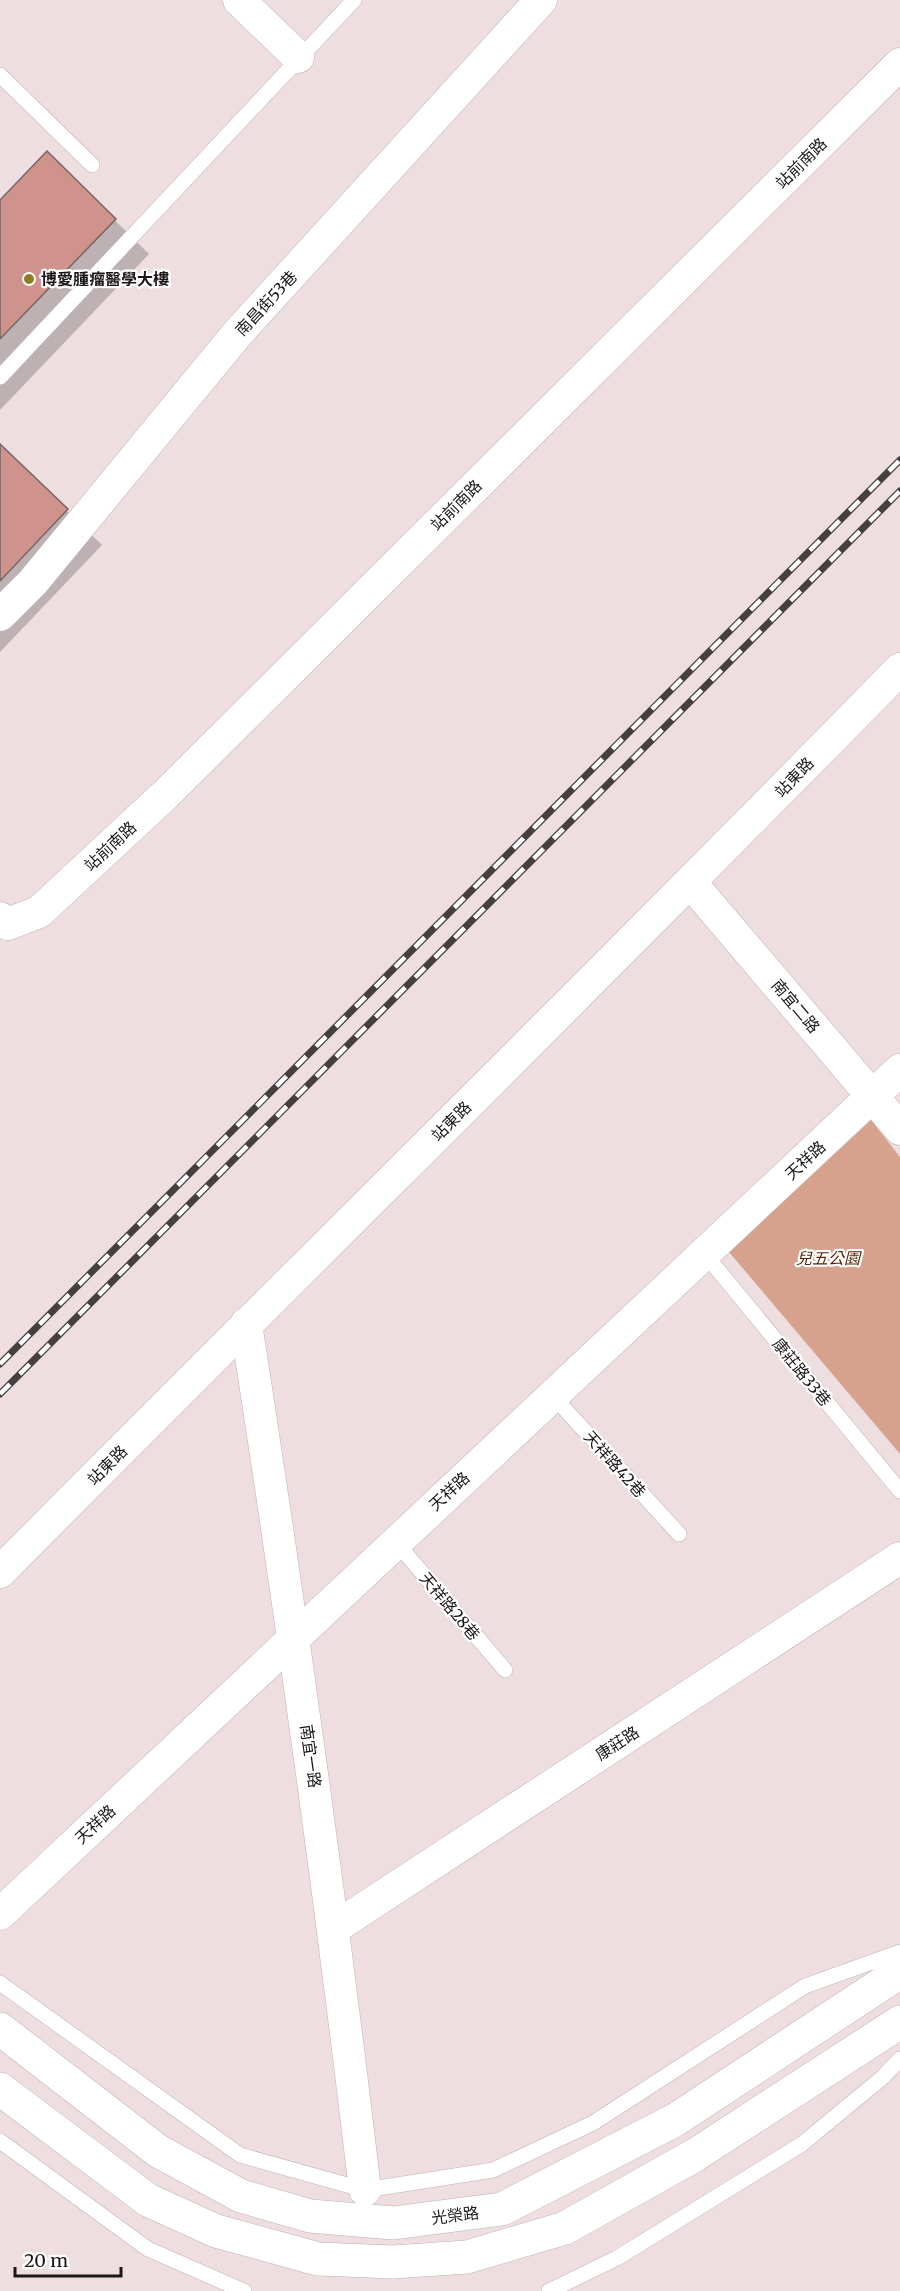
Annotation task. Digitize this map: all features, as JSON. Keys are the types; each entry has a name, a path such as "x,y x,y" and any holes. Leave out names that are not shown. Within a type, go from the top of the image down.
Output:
{"street":[{"path":"239,0 298,57"},
{"name":"南昌街53巷","path":"0,615 33,582 237,334 541,0"},
{"name":"站前南路","path":"0,918 8,924 39,912 166,794 900,64"},
{"name":"站東路","path":"0,1572 246,1324 691,883 900,669"},
{"name":"南宜二路","path":"691,883 900,1130"},
{"name":"天祥路","path":"0,1914 294,1635 900,1070"},
{"name":"南宜一路","path":"246,1324 294,1635 334,1928 365,2190"},
{"name":"康莊路","path":"334,1928 900,1558"},
{"name":"光榮路","path":"0,2029 158,2151 241,2196 310,2216 393,2223 502,2209 675,2120 900,1972"},
{"path":"0,2089 148,2200 216,2231 318,2259 393,2262 467,2257 565,2228 695,2155 900,2022"}],"lane":[{"path":"0,377 298,57 354,0"},
{"path":"0,75 92,165"},
{"name":"康莊路33巷","path":"704,1253 900,1491"},
{"name":"天祥路42巷","path":"552,1395 679,1534"},
{"name":"天祥路28巷","path":"395,1541 505,1670"},
{"path":"0,1983 240,2155 365,2190 493,2169 593,2123 805,1986 900,1952"},
{"path":"549,2291 618,2258 802,2144 883,2077 900,2059"},
{"path":"0,2141 148,2248 244,2291"}],"green space":[{"name":"兒五公園","path":"871,1120 900,1157 900,1454 729,1252"}],"building":[{"name":"博愛腫瘤醫學大樓","path":"47,151 116,219 0,339 0,200"},
{"path":"0,444 68,509 0,581"}],"railway":[{"path":"0,1364 900,460"},
{"path":"0,1394 900,491"}],"place":[{"name":"博愛腫瘤醫學大樓","path":"29,279"}]}
